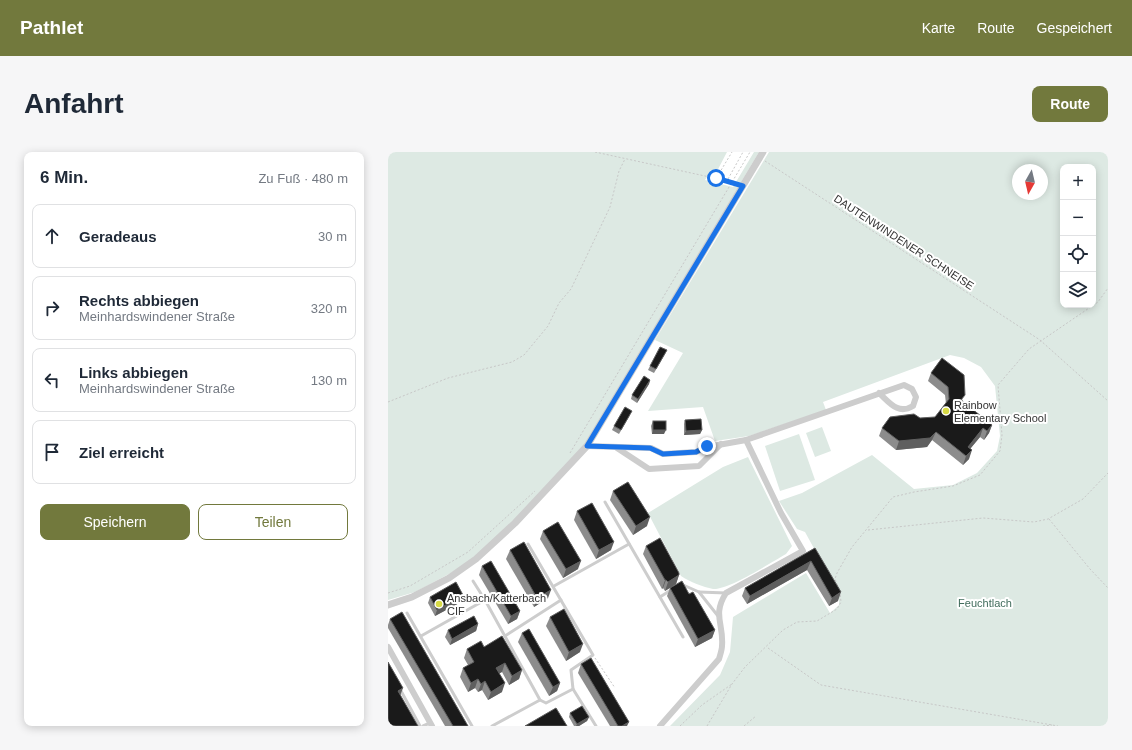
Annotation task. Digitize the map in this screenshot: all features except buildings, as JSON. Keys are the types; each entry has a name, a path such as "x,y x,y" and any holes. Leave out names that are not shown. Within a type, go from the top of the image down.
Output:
{"street":[{"path":"388,605 412,597 450,578 476,559 515,523 587,446 762,155"},
{"path":"587,446 650,448 663,454 696,452 707,446 746,440 879,393 904,385 912,389 916,397 913,406 906,410 896,409 879,393"},
{"path":"660,726 719,659 722,646 718,616 720,602 726,593 802,552 781,513 746,440"},
{"path":"617,448 649,469 699,466 722,443"},
{"path":"388,647 431,724"}],"lane":[{"path":"605,502 683,637"},
{"path":"528,544 554,586 593,655 571,670 572,689 596,726"},
{"path":"554,586 629,544"},
{"path":"473,581 540,700 546,703 572,689"},
{"path":"660,597 681,584 699,592 726,593"},
{"path":"699,592 718,616"},
{"path":"421,636 485,600"},
{"path":"504,636 561,600"},
{"path":"407,613 472,726"},
{"path":"399,687 422,726 431,724"},
{"path":"492,726 540,700"}],"path":[{"path":"595,152 727,180 743,186"},
{"path":"716,178 732,152"},
{"path":"727,180 743,152"},
{"path":"568,456 750,152"},
{"name":"DAUTENWINDENER SCHNEISE","path":"762,155 1040,340 1108,400"},
{"path":"388,402 448,378 512,362 524,354 548,326 559,303 571,289 610,207 619,171 625,159"},
{"path":"707,726 732,684 746,667 783,630 797,622 817,621 829,615 839,607 841,596 835,579 837,573 852,547 892,497 953,486 980,475 1000,451 1002,435 998,385 1029,349 1040,340 1098,302 1108,288"},
{"path":"867,530 983,518 1034,522 1048,519 1083,499 1108,473"},
{"path":"388,593 410,586 468,552 540,486"},
{"path":"1048,519 1108,588"},
{"path":"767,647 821,685 1058,726"},
{"path":"593,655 615,688"},
{"path":"680,726 702,705 732,684"},
{"path":"744,726 756,716"},
{"path":"1043,726 1054,725"}],"green space":[{"path":"388,152 727,152 715,175 709,174 705,180 733,187 754,152 759,152 584,446 513,523 476,557 449,574 415,592 388,600"},
{"name":"Feuchtlach","path":"769,152 1108,152 1108,726 670,726 720,675 730,652 733,617 806,573 830,613 839,605 839,594 805,532 797,529 779,501 802,493 872,455 914,489 953,485 977,473 997,451 1000,436 995,386 981,367 964,358 950,355 823,402 826,410 749,436 715,441 703,407 648,411 683,353 655,340"},
{"path":"822,427 831,451 815,457 806,433"},
{"path":"799,434 815,480 780,491 765,446"},
{"path":"748,457 792,546 786,554 739,581 720,588 713,589 705,587 681,576 648,513 723,467"}],"place":[{"name":"Rainbow Elementary School","path":"946,411"},
{"name":"Ansbach/Katterbach CIF","path":"439,604"}],"route":[{"path":"707,446 696,452 663,454 650,448 587,446 743,186 716,178"}]}
